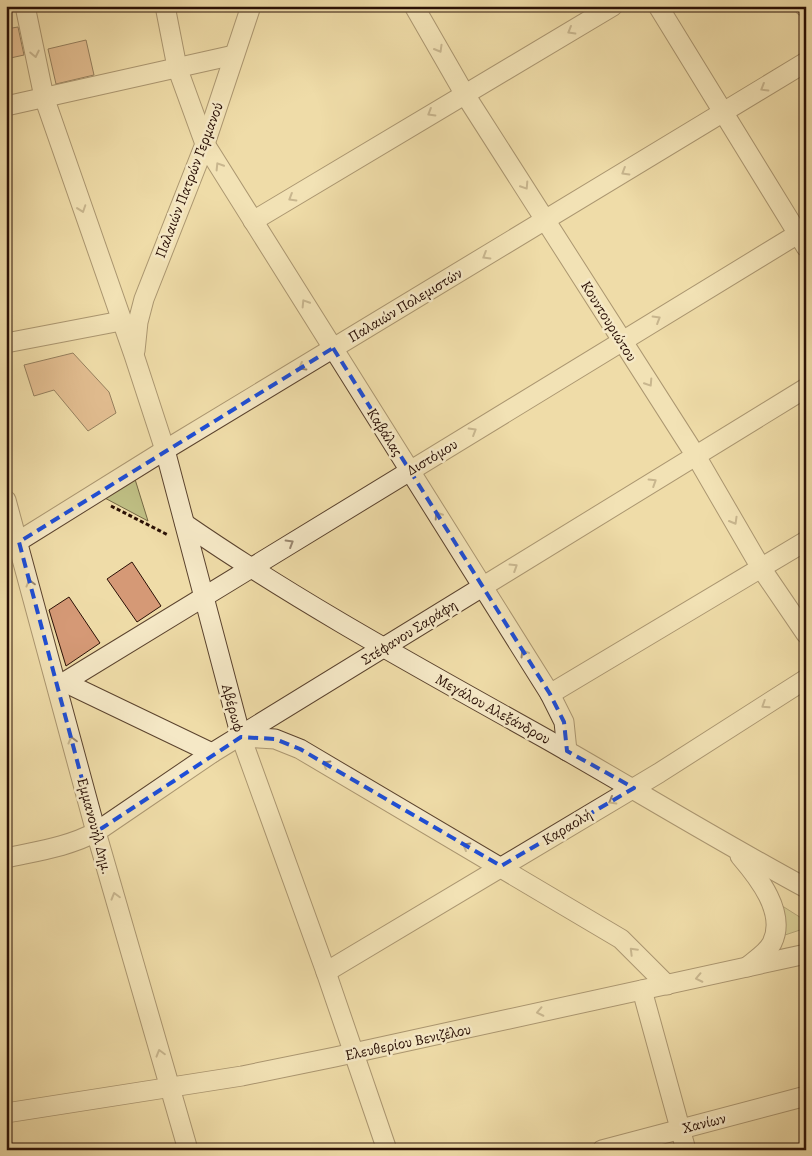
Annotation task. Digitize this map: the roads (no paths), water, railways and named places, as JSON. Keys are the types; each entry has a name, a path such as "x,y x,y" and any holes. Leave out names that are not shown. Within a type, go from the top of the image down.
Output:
{"street":[{"name":"Αβέρωφ","path":"25,6 44,97 165,450 241,737 326,972 387,1150"},
{"name":"Καβάλας","path":"165,6 178,67 205,144 550,694 564,722 566,751"},
{"name":"Παλαιών Πατρών Γερμανού","path":"134,355 138,322 144,299 205,144 250,6"},
{"name":"Κουντουριώτου","path":"414,6 464,93 696,456 761,568 806,634"},
{"path":"253,221 464,93 613,6"},
{"path":"658,6 723,112 803,236"},
{"path":"6,106 234,55"},
{"name":"Παλαιών Πολεμιστών","path":"12,546 165,450 806,62"},
{"name":"Διστόμου","path":"61,684 621,341 803,236"},
{"path":"6,343 121,321"},
{"name":"Στέφανου Σαράφη","path":"6,858 60,846 96,832 212,753 241,737 383,647 806,388"},
{"name":"Εμμανουήλ Δημ.","path":"6,500 12,546 61,684 96,832 188,1150"},
{"name":"Μεγάλου Αλεξάνδρου","path":"185,524 248,568 383,647 634,788 734,849 806,888"},
{"path":"550,694 806,541"},
{"name":"Καραολή","path":"326,972 634,788 806,678"},
{"path":"61,684 212,753"},
{"path":"241,737 275,740 300,749 501,866 621,939 667,985"},
{"path":"734,849 763,886 776,917 776,930 772,943 746,968"},
{"name":"Ελευθερίου Βενιζέλου","path":"6,1113 242,1076 353,1054 806,954"},
{"path":"642,990 686,1150"},
{"name":"Χανίων","path":"602,1150 806,1096"}]}
